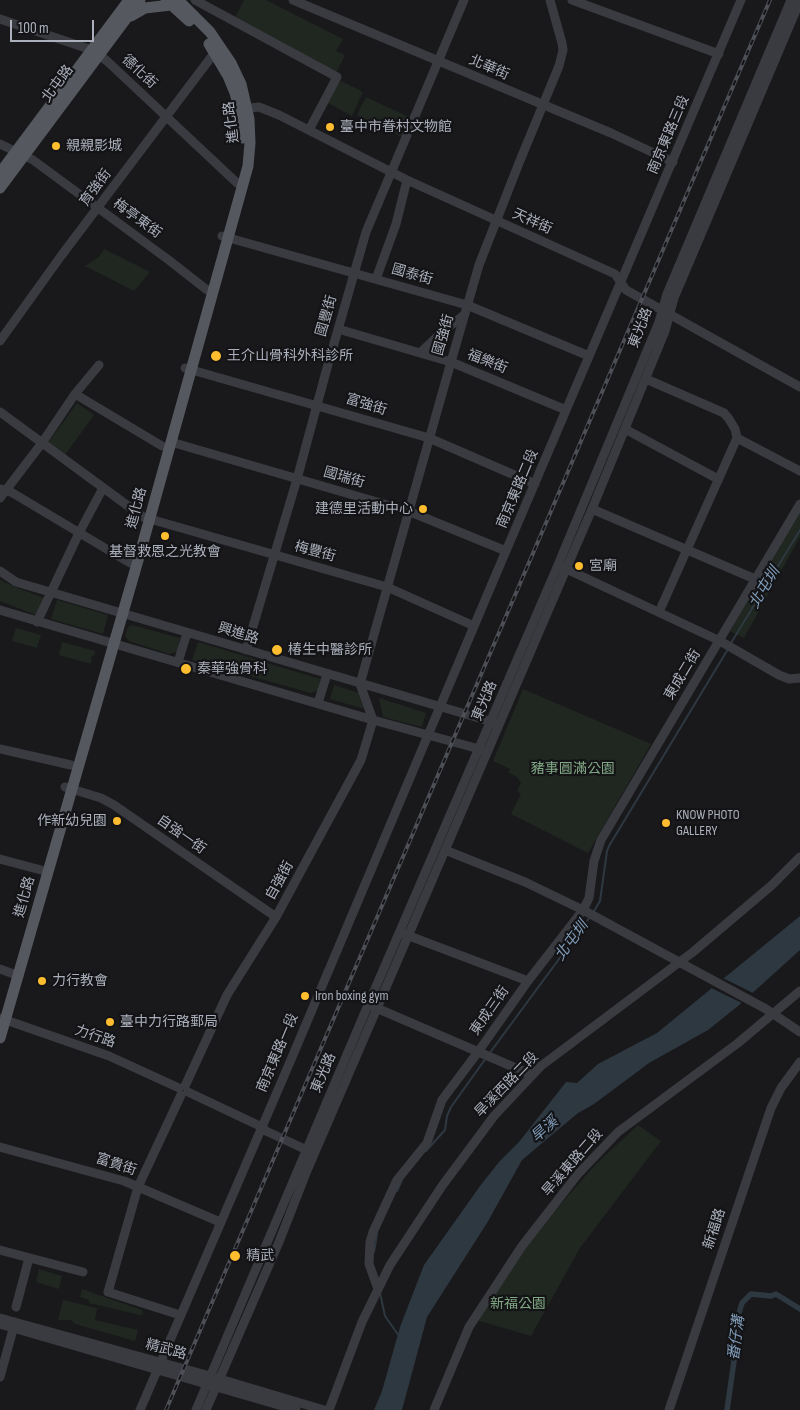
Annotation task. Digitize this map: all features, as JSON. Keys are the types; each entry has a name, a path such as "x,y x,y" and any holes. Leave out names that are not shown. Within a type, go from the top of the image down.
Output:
{"main road":[{"path":"111,25 121,0"},
{"name":"北屯路","path":"95,52 129,0"},
{"name":"北屯路","path":"0,188 20,153 95,52 140,0"},
{"path":"188,0 193,15"},
{"path":"125,19 144,8 172,2"},
{"name":"進化路","path":"172,2 193,15 210,32 231,63 241,84 250,144 248,166 207,290 188,369"},
{"name":"進化路","path":"0,1038 2,1019 120,613 225,237 242,163 244,109 215,52 201,33 172,2"},
{"name":"北屯路","path":"0,173 20,153"},
{"name":"進化路","path":"120,613 130,563 146,517"},
{"name":"進化路","path":"16,974 41,870 68,788 71,765 111,643"}],"street":[{"path":"195,0 336,77 309,130"},
{"name":"北華街","path":"294,0 610,133 673,162"},
{"name":"國豐街","path":"246,650 298,478 366,232 464,0"},
{"name":"國強街","path":"360,684 479,265 559,66 563,50 550,0"},
{"path":"572,0 597,4 719,54"},
{"name":"南京東路三段","path":"622,282 741,0"},
{"name":"東光路","path":"562,567 592,509 646,379 667,313 667,294 791,0"},
{"name":"東光路","path":"310,1152 377,1009 404,934 562,567 667,313 800,1"},
{"name":"德化街","path":"0,19 95,52 167,116 237,183"},
{"name":"育強街","path":"0,341 97,208 215,52"},
{"name":"天祥街","path":"244,109 260,107 407,180 615,274 626,290 800,387"},
{"name":"梅亭東街","path":"0,144 33,160 207,290"},
{"path":"376,279 396,224 407,180"},
{"name":"國泰街","path":"225,237 467,305 589,356"},
{"name":"南京東路二段","path":"440,706 622,282"},
{"path":"420,353 464,315"},
{"name":"福樂街","path":"338,329 450,362 566,410"},
{"path":"2,492 42,442 75,394 100,365"},
{"name":"富強街","path":"188,369 429,438 535,484"},
{"path":"646,379 724,413 735,429 737,438 659,612"},
{"name":"國瑞街","path":"75,394 166,444 298,478 408,511 506,551"},
{"name":"梅豐街","path":"0,412 103,488 146,517 387,586 474,626"},
{"path":"625,429 718,479"},
{"path":"737,438 800,471"},
{"path":"37,622 79,533 103,488"},
{"path":"2,492 11,492 130,563"},
{"name":"東成二街","path":"594,861 601,840 800,504"},
{"path":"592,509 755,578"},
{"path":"562,567 720,641 779,676 789,679 800,678"},
{"name":"興進路","path":"0,571 16,582 495,723"},
{"path":"0,610 373,720 484,750"},
{"path":"178,662 187,632"},
{"path":"318,703 326,674"},
{"path":"360,684 373,720"},
{"name":"南京東路一段","path":"140,1410 440,706"},
{"name":"自強街","path":"180,1315 108,1293 138,1186 227,994 276,917 362,760 373,720"},
{"path":"0,749 71,765"},
{"name":"東光路","path":"196,1410 213,1381 278,1242 310,1152 368,1005 446,850 484,750"},
{"name":"自強一街","path":"68,788 101,798 114,805 276,917"},
{"path":"446,850 525,882 584,910 769,1011 800,1032"},
{"name":"旱溪西路二段","path":"329,1410 362,1322 378,1289 406,1240 442,1186 494,1116 541,1066 679,963 772,885 800,857"},
{"path":"0,859 41,870"},
{"name":"東成三街","path":"378,1289 369,1264 370,1242 372,1232 397,1180 427,1143 442,1100 528,981 584,910 592,887 594,861"},
{"path":"404,934 528,981"},
{"path":"0,969 16,974"},
{"name":"旱溪東路二段","path":"434,1410 469,1326 522,1246 578,1174 618,1132 738,1043 769,1011 800,991"},
{"path":"368,1005 532,1076"},
{"name":"力行路","path":"2,1019 109,1056 262,1127 266,1131 310,1152"},
{"name":"新福路","path":"669,1410 771,1108 781,1088 800,1062"},
{"name":"富貴街","path":"0,1147 124,1181 220,1222"},
{"path":"0,1250 83,1272"},
{"path":"16,1308 29,1258"},
{"name":"精武路","path":"0,1318 15,1325 159,1366 324,1410"},
{"name":"精武路","path":"0,1324 15,1325"},
{"path":"0,1377 15,1325"},
{"name":"東光路","path":"206,1410 213,1381"},
{"name":"精武路","path":"213,1381 296,1410"}],"green space":[{"path":"244,0 266,0 343,39 336,51 345,55 336,73 235,18"},
{"path":"341,81 363,92 352,116 328,103 338,83"},
{"path":"366,97 413,119 404,138 357,115"},
{"path":"104,249 150,272 134,291 85,266 99,257"},
{"path":"77,403 94,415 65,455 48,443"},
{"path":"800,511 800,537 744,638 730,631"},
{"path":"0,580 44,598 36,615 0,601"},
{"path":"57,600 108,615 103,634 51,619"},
{"path":"132,625 180,638 177,652 169,654 129,641 125,636 128,627"},
{"path":"16,628 41,635 37,648 12,641"},
{"path":"62,642 95,651 91,657 91,664 59,655"},
{"path":"198,642 320,679 318,691 311,693 192,660"},
{"path":"334,685 359,693 364,709 330,699"},
{"name":"豬事圓滿公園","path":"523,689 651,744 588,853 511,814 521,794 517,791 521,783 517,777 508,772 510,769 493,761"},
{"path":"379,698 426,713 422,727 383,717"},
{"name":"新福公園","path":"638,1125 661,1141 580,1248 531,1336 476,1320 522,1248 596,1164"},
{"path":"39,1269 62,1276 59,1289 36,1282"},
{"path":"82,1289 142,1310 143,1314 140,1315 89,1303 89,1300 80,1297"},
{"path":"63,1300 97,1308 95,1320 138,1330 135,1341 75,1324 71,1320 58,1320"}],"water":[{"name":"旱溪","path":"800,916 800,950 738,1006 708,1030 649,1063 594,1104 578,1113 522,1160 487,1223 427,1317 402,1410 374,1410 382,1391 400,1327 424,1265 480,1186 499,1162 519,1142 566,1082 577,1083 598,1064 657,1033"}],"pier":[{"path":"721,977 755,994 744,1004 709,987"}],"waterway":[{"name":"北屯圳","path":"731,643 800,530"},
{"name":"北屯圳","path":"594,911 600,901 609,846 728,649"},
{"name":"北屯圳","path":"489,1054 590,917"},
{"name":"北屯圳","path":"426,1151 445,1130 447,1116 451,1107 486,1058"},
{"name":"北屯圳","path":"397,1191 402,1180"},
{"name":"北屯圳","path":"374,1252 377,1234"},
{"name":"北屯圳","path":"380,1293 385,1316 399,1336"},
{"name":"番仔溝","path":"727,1410 737,1340 737,1320 742,1303 751,1294 771,1296 776,1294 800,1309"}],"railway":[{"path":"166,1410 770,0"}],"place":[{"name":"臺中市眷村文物館","path":"330,127"},
{"name":"親親影城","path":"56,146"},
{"name":"王介山骨科外科診所","path":"216,356"},
{"name":"建德里活動中心","path":"423,509"},
{"name":"基督救恩之光教會","path":"165,536"},
{"name":"宮廟","path":"579,566"},
{"name":"椿生中醫診所","path":"277,650"},
{"name":"秦華強骨科","path":"186,669"},
{"name":"作新幼兒園","path":"117,821"},
{"name":"KNOW PHOTO GALLERY","path":"666,823"},
{"name":"力行教會","path":"42,981"},
{"name":"Iron boxing gym","path":"305,996"},
{"name":"臺中力行路郵局","path":"110,1022"},
{"name":"精武","path":"235,1256"}]}
